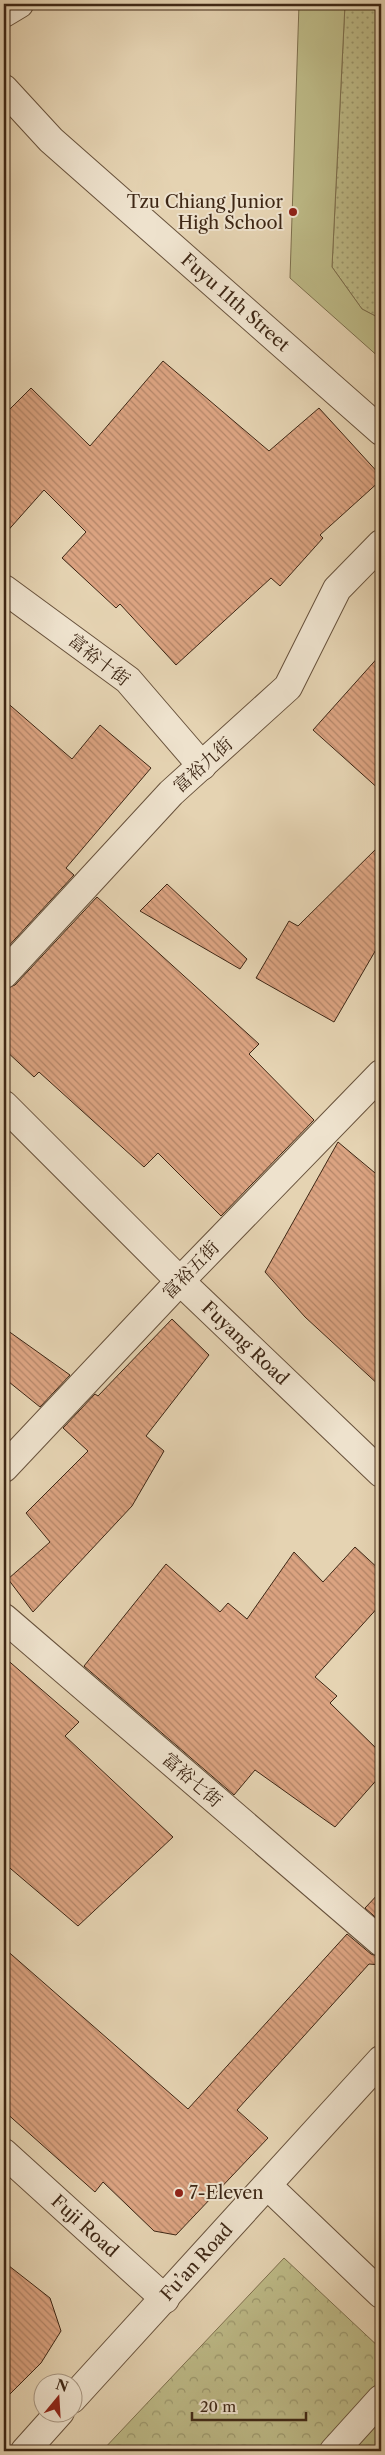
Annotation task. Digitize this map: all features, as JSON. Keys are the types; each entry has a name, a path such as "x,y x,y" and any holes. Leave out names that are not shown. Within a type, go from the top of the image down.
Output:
{"street":[{"path":"4,13 19,4"},
{"name":"Fuyu 11th Street","path":"4,89 51,140 381,431"},
{"name":"富裕九街","path":"4,974 171,793 288,687 337,589 381,544"},
{"name":"富裕十街","path":"4,589 128,680 202,766"},
{"name":"富裕五街","path":"4,1468 180,1281 381,1074"},
{"name":"Fuyang Road","path":"4,1105 180,1281 381,1473"},
{"name":"富裕七街","path":"4,1618 381,1942"},
{"name":"Fu’an Road","path":"82,2388 381,2060"},
{"name":"Fuji Road","path":"4,2152 165,2299"},
{"path":"268,2186 381,2294"},
{"path":"334,2451 381,2399"},
{"path":"25,2451 51,2422"}],"green space":[{"path":"299,4 345,4 332,267 362,309 381,319 381,359 290,278"},
{"path":"345,4 381,4 381,319 362,309 332,267"},
{"path":"284,2258 381,2349 381,2451 102,2451"}],"building":[{"path":"163,361 269,451 319,408 381,476 381,480 320,535 323,538 280,586 271,578 176,665 120,604 116,608 62,558 86,532 44,490 4,535 4,415 31,388 90,446"},
{"path":"381,654 381,791 313,730"},
{"path":"4,700 72,759 100,725 151,768 66,868 74,875 4,951"},
{"path":"381,844 381,941 334,1022 256,978 289,921 298,926"},
{"path":"167,884 247,959 240,969 140,911"},
{"path":"97,897 259,1044 249,1054 314,1120 221,1216 158,1153 144,1167 39,1072 34,1077 4,1049 4,989 15,985"},
{"path":"338,1142 381,1178 381,1387 305,1317 265,1272"},
{"path":"172,1319 209,1355 146,1436 164,1451 132,1506 33,1612 8,1579 50,1542 26,1513 88,1451 63,1428 95,1394 98,1396"},
{"path":"4,1328 70,1375 40,1407 4,1378"},
{"path":"355,1547 381,1571 381,1604 315,1677 337,1696 330,1703 381,1753 381,1775 335,1827 255,1770 234,1795 84,1666 166,1564 220,1612 228,1603 247,1619 294,1552 323,1582"},
{"path":"4,1657 79,1722 65,1736 173,1837 78,1926 4,1863"},
{"path":"381,1891 381,1922 365,1908"},
{"path":"347,1934 371,1954 381,1957 381,1965 369,1964 237,2110 268,2138 176,2235 154,2231 103,2182 95,2192 4,2111 4,1948 188,2109"},
{"path":"4,2262 50,2298 61,2331 41,2363 4,2400"}],"place":[{"name":"Tzu Chiang Junior High School","path":"293,212"},
{"name":"7-Eleven","path":"179,2193"}]}
